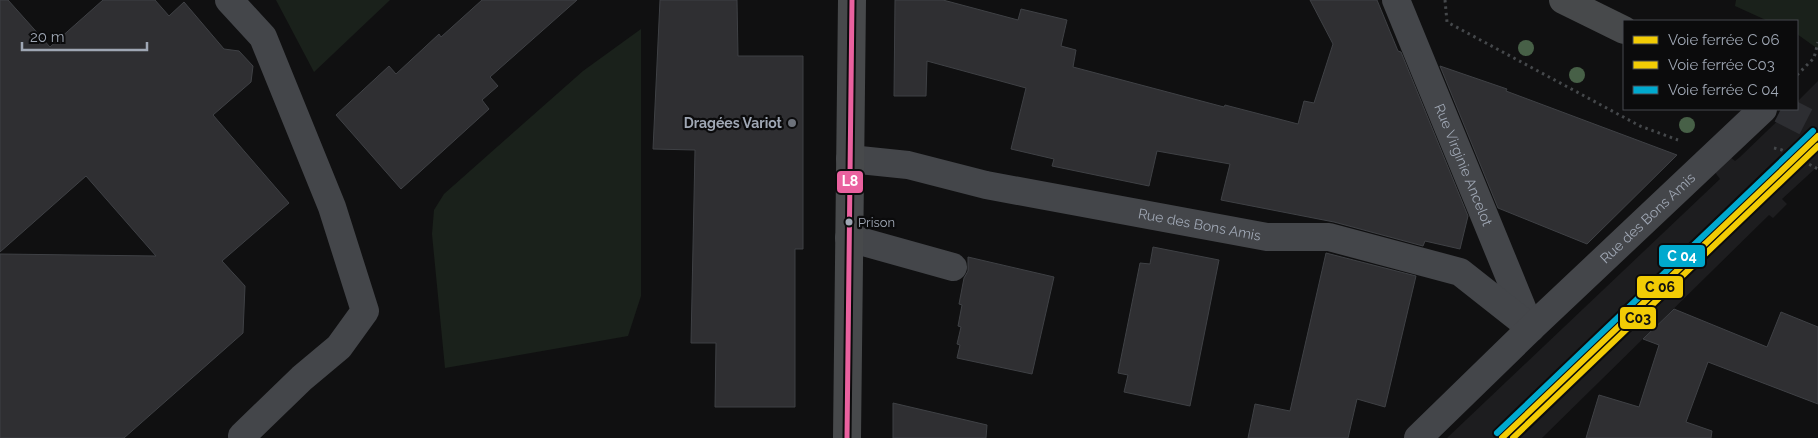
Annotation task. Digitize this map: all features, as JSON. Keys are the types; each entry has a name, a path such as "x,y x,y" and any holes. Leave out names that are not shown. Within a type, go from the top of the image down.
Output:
{"main road":[{"path":"847,438 852,0"},
{"path":"1563,0 1623,30"}],"street":[{"path":"229,0 263,37 332,208 365,311 339,347 302,378 242,436 243,438"},
{"name":"Rue Virginie Ancelot","path":"1396,0 1531,328"},
{"name":"Rue des Bons Amis","path":"1418,438 1531,328 1763,110"},
{"name":"Rue des Bons Amis","path":"850,159 908,165 986,185 1267,237 1330,237 1460,272 1531,328"},
{"path":"849,238 953,267"}],"path":[{"path":"1445,0 1447,22 1640,126 1689,145 1741,138 1782,150 1818,168"},
{"path":"1798,74 1814,58 1818,42"}],"shaded area":[{"path":"276,0 390,0 314,72"},
{"path":"1736,0 1818,0 1818,49 1798,35 1798,20 1766,20 1735,6"},
{"path":"641,29 641,296 628,336 445,368 432,234 434,210 444,194 583,71"},
{"path":"1818,81 1818,166 1782,199 1787,204 1773,218 1769,215 1542,438 1447,438 1720,179 1714,171 1730,157 1735,161 1740,157 1789,110 1798,110 1798,101"}],"building":[{"path":"0,0 8,0 50,47 103,0 155,0 169,16 184,2 224,49 239,51 253,66 251,82 213,115 289,203 222,261 245,286 243,333 124,438 0,438 0,254 156,256 86,176 0,252"},
{"path":"482,0 577,0 490,77 498,86 482,100 489,109 401,189 336,115 389,66 396,74 439,34 441,37"},
{"path":"660,0 737,0 738,56 803,56 803,249 795,249 795,407 715,407 716,343 691,343 695,150 653,149"},
{"path":"895,0 943,0 1018,20 1021,9 1067,20 1061,46 1076,50 1073,67 1224,107 1225,105 1298,124 1304,101 1314,103 1333,44 1310,0 1377,0 1398,51 1401,52 1468,216 1460,249 1425,241 1423,246 1334,222 1221,200 1230,164 1157,151 1149,186 1052,166 1054,159 1011,149 1026,88 927,61 926,96 894,96"},
{"path":"1440,66 1507,89 1506,91 1677,155 1587,244 1498,208"},
{"path":"1153,247 1219,260 1190,406 1124,392 1128,375 1118,373 1140,263 1150,264"},
{"path":"1326,253 1416,276 1385,407 1357,399 1348,438 1248,438 1255,404 1290,411"},
{"path":"968,257 1054,277 1032,374 957,358 960,345 957,344 961,327 958,326 962,305 959,304 964,278 968,271"},
{"path":"1674,309 1767,347 1781,312 1818,327 1818,404 1708,362 1686,422 1712,431 1711,438 1586,438 1599,395 1639,407 1659,345 1643,339"},
{"path":"893,403 987,425 986,438 893,438"}],"tunnel":[{"path":"1783,110 1818,128"}],"transit line":[{"name":"L8","path":"847,438 852,0"},
{"path":"1497,433 1813,131"},
{"path":"1502,438 1818,136"}],"rail line":[{"name":"C03","path":"1513,438 1818,146"}],"place":[{"name":"Dragées Variot","path":"792,123"},
{"name":"Prison","path":"849,222"}]}
